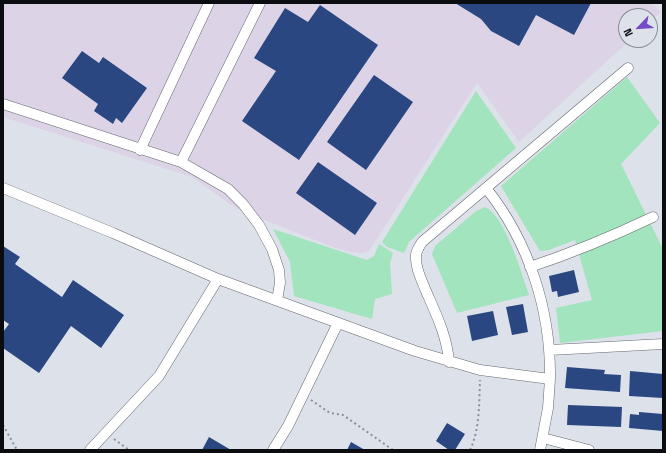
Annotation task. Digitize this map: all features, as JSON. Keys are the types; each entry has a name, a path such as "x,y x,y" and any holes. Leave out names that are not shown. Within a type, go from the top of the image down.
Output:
{"street":[{"path":"140,150 209,3"},
{"path":"181,162 260,3"},
{"path":"449,362 448,348 442,327 418,270 415,258 417,250 422,242 628,68"},
{"path":"3,104 140,150 181,162 228,189 243,204 259,225 272,249 279,270 280,283 277,300"},
{"path":"3,188 113,233 218,279 415,351 480,370 550,379"},
{"path":"486,188 499,204 513,227 530,267 543,305 550,350 550,379 548,408 540,450"},
{"path":"530,267 570,254 607,239 653,217"},
{"path":"90,450 159,376 218,279"},
{"path":"273,450 288,426 304,395 338,323"},
{"path":"550,350 663,344"},
{"path":"543,438 589,450"}],"path":[{"path":"470,450 478,418 480,370"},
{"path":"304,395 330,413 343,415 393,450"},
{"path":"3,425 17,450"},
{"path":"105,433 129,450"}],"shaded area":[{"path":"3,3 652,3 657,8 618,8 618,48 621,48 519,142 477,83 369,251 363,253 350,252 335,248 237,209 192,177 3,117"}],"green space":[{"path":"627,77 660,123 621,164 663,249 663,331 560,343 556,308 592,300 575,240 549,250 540,251 501,186"},
{"path":"476,91 516,148 409,242 404,253 387,247 382,242"},
{"path":"485,207 492,212 506,233 529,295 457,313 432,254 435,246 476,211"},
{"path":"273,229 367,260 374,256 379,244 393,253 390,263 392,294 375,299 372,319 294,296 290,262"}],"building":[{"path":"455,3 591,3 574,35 536,15 519,46 491,31 481,19"},
{"path":"320,5 378,45 299,160 242,121 276,71 254,58 285,8 308,22"},
{"path":"82,51 99,63 103,57 147,88 122,123 116,118 113,124 94,111 98,104 62,78"},
{"path":"374,75 413,102 366,170 327,142"},
{"path":"318,162 377,203 355,235 296,193"},
{"path":"3,246 20,257 15,264 62,297 73,280 124,315 101,348 71,326 39,373 3,348 3,332 9,324 3,320"},
{"path":"574,270 579,292 558,297 557,291 552,292 549,276"},
{"path":"523,304 528,332 512,335 506,307"},
{"path":"493,311 498,335 472,341 467,316"},
{"path":"567,367 605,370 604,374 621,375 620,392 565,388"},
{"path":"630,371 663,374 663,398 629,396"},
{"path":"568,405 622,407 621,427 567,425"},
{"path":"639,412 663,414 663,431 629,428 630,414 639,415"},
{"path":"447,423 465,434 455,450 449,450 436,441"},
{"path":"209,437 231,450 202,450"},
{"path":"351,442 365,450 347,450"}]}
